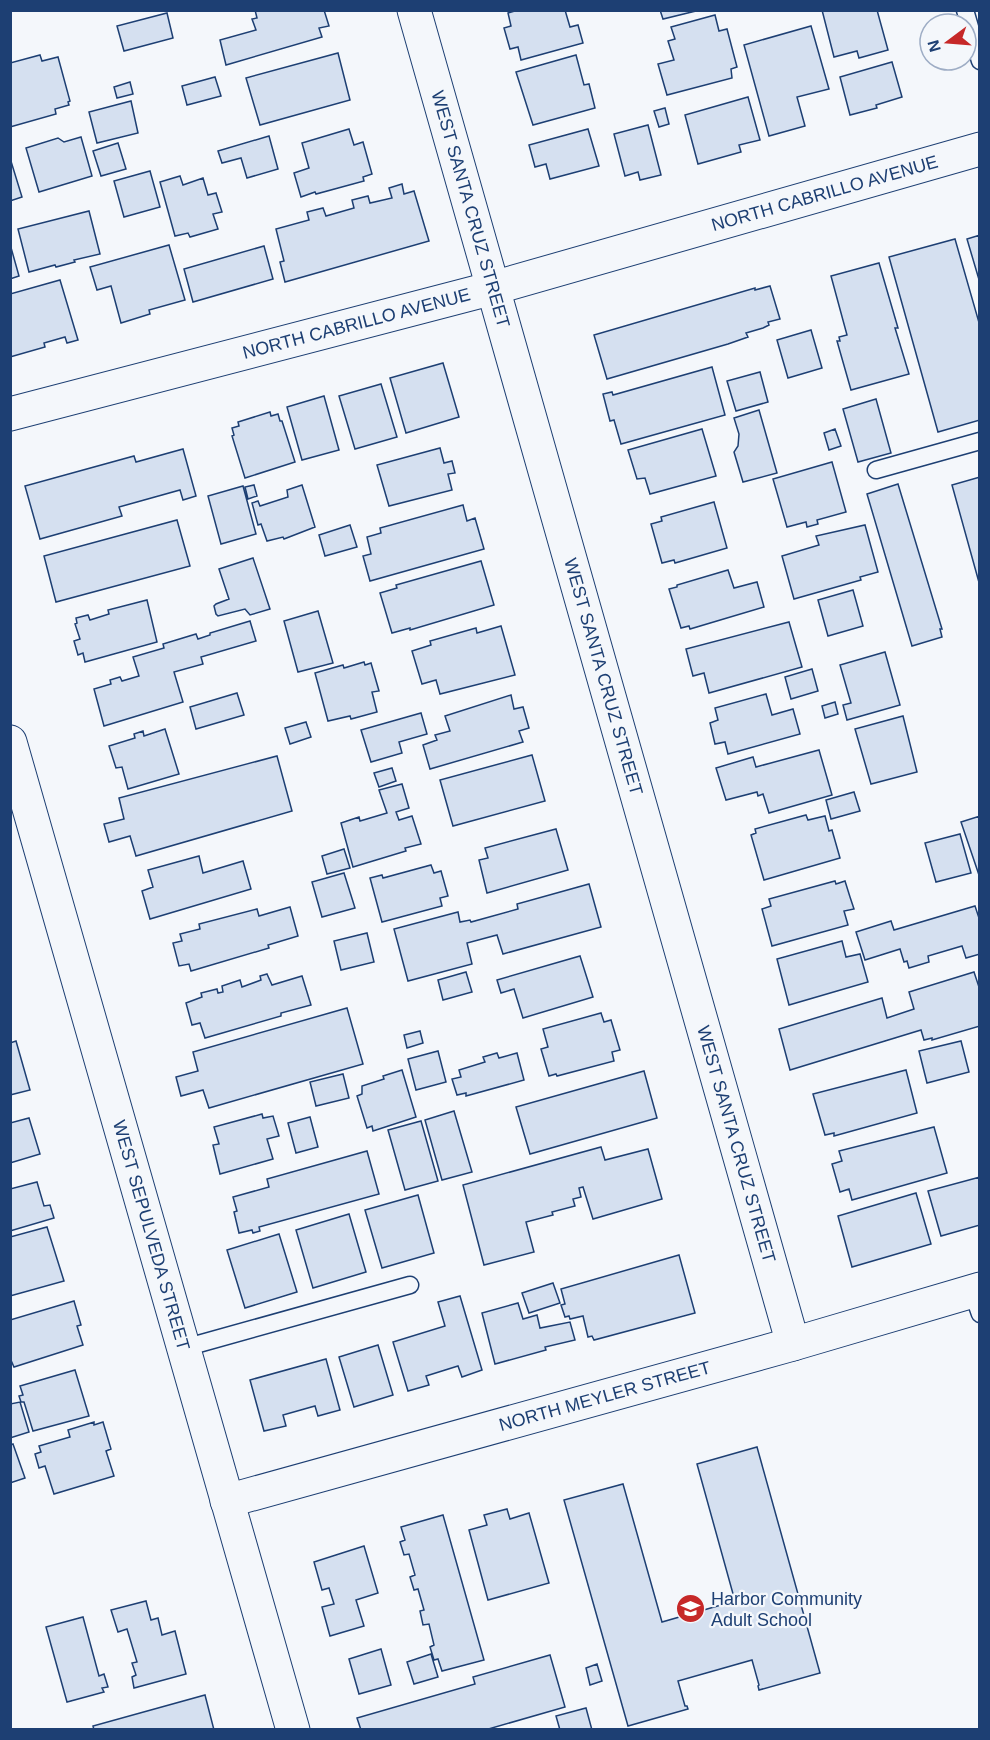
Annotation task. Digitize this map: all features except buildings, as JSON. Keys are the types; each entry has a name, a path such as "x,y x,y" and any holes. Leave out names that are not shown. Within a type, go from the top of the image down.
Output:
{"street":[{"name":"WEST SANTA CRUZ STREET","path":"414,10 793,1344"},
{"name":"NORTH CABRILLO AVENUE","path":"10,414 493,288 980,149"},
{"name":"WEST SEPULVEDA STREET","path":"10,742 293,1730"},
{"name":"NORTH MEYLER STREET","path":"227,1501 793,1344 977,1298"}],"lane":[{"path":"965,10 980,61"},
{"path":"876,470 980,441"},
{"path":"184,1347 410,1285"}],"place":[{"name":"Harbor Community Adult School","path":"690,1609"}]}
